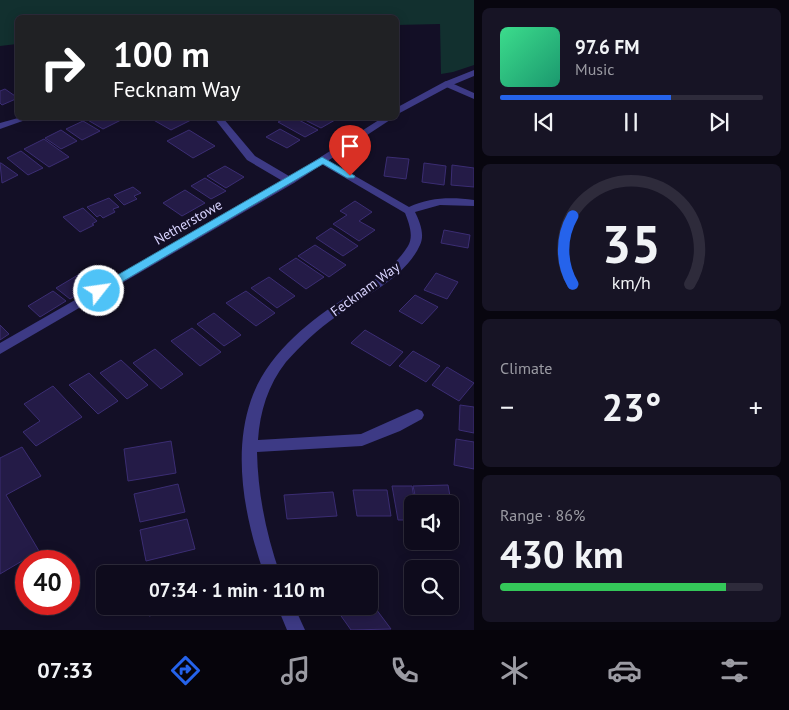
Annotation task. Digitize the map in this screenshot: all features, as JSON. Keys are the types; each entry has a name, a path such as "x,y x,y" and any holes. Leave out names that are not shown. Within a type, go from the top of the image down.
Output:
{"street":[{"path":"399,110 447,84 474,74"},
{"path":"447,84 474,96"},
{"path":"0,126 20,120"},
{"path":"220,120 252,158 290,181"},
{"name":"Netherstowe","path":"0,349 290,181 385,120"},
{"path":"322,160 409,211 420,204 437,202 474,203"},
{"name":"Fecknam Way","path":"269,565 252,499 249,446 255,410 267,378 295,344 331,314 371,288 399,266 415,244 414,220 409,211"},
{"path":"249,446 362,440 395,427 417,415"},
{"path":"289,615 296,630"}],"green space":[{"path":"0,0 474,0 474,65 441,74 440,24 399,25 399,15 15,15 15,44 0,46"}],"building":[{"path":"5,89 15,96 15,99 2,105 0,103 0,91"},
{"path":"88,120 121,120 103,129"},
{"path":"154,120 191,120 171,130"},
{"path":"282,120 299,120 318,130 305,137 278,122"},
{"path":"305,120 335,120 321,128"},
{"path":"83,121 100,131 82,140 66,129"},
{"path":"280,129 300,140 287,148 266,137"},
{"path":"61,130 77,141 61,149 45,138"},
{"path":"189,130 215,146 193,158 167,141"},
{"path":"44,139 69,157 49,167 24,149"},
{"path":"21,151 43,168 28,175 7,158"},
{"path":"387,157 409,159 406,179 384,176"},
{"path":"1,163 18,175 2,183"},
{"path":"424,163 446,166 444,185 422,182"},
{"path":"452,165 474,168 474,187 451,185"},
{"path":"225,166 244,177 226,188 207,176"},
{"path":"205,178 226,191 211,199 191,186"},
{"path":"133,187 141,193 134,196 137,199 124,205 114,195"},
{"path":"185,190 205,203 182,216 163,203"},
{"path":"109,198 119,207 113,209 115,212 103,218 100,215 97,217 87,207"},
{"path":"355,201 372,212 359,221 375,230 359,241 333,224 347,215 340,211"},
{"path":"83,208 97,221 92,224 94,225 80,232 63,217"},
{"path":"331,228 358,246 343,256 316,238"},
{"path":"444,230 470,235 468,248 441,243"},
{"path":"315,245 346,265 329,277 298,256"},
{"path":"296,258 324,277 306,289 279,269"},
{"path":"93,266 106,277 70,299 56,288"},
{"path":"436,273 458,282 447,299 424,290"},
{"path":"269,277 295,296 277,308 251,288"},
{"path":"53,291 66,301 40,317 28,306"},
{"path":"246,291 275,313 256,326 226,303"},
{"path":"415,295 438,307 422,324 399,311"},
{"path":"214,313 241,335 224,346 197,324"},
{"path":"0,325 9,334 0,340"},
{"path":"192,328 221,352 200,366 171,341"},
{"path":"365,330 403,352 390,366 351,343"},
{"path":"155,349 183,374 161,389 133,363"},
{"path":"413,351 440,366 426,382 399,366"},
{"path":"121,360 148,385 127,399 100,373"},
{"path":"447,367 474,383 459,401 432,385"},
{"path":"89,373 118,401 98,414 69,385"},
{"path":"53,386 82,417 36,446 23,432 40,421 24,404"},
{"path":"460,405 474,407 474,433 459,430"},
{"path":"456,439 474,442 474,469 454,465"},
{"path":"171,441 176,473 128,481 124,449"},
{"path":"22,447 41,476 6,495 38,550 15,550 15,565 0,574 0,458"},
{"path":"178,484 185,512 140,522 134,494"},
{"path":"448,485 450,495 415,495 413,486"},
{"path":"392,486 412,486 414,495 404,495 404,520 398,520"},
{"path":"353,490 387,490 391,516 357,516"},
{"path":"333,492 337,516 287,519 284,495"},
{"path":"187,519 195,549 146,561 140,530"},
{"path":"378,612 391,629 351,630 340,615 378,615"}],"route":[{"path":"99,291 290,181 322,160 350,176"}]}
